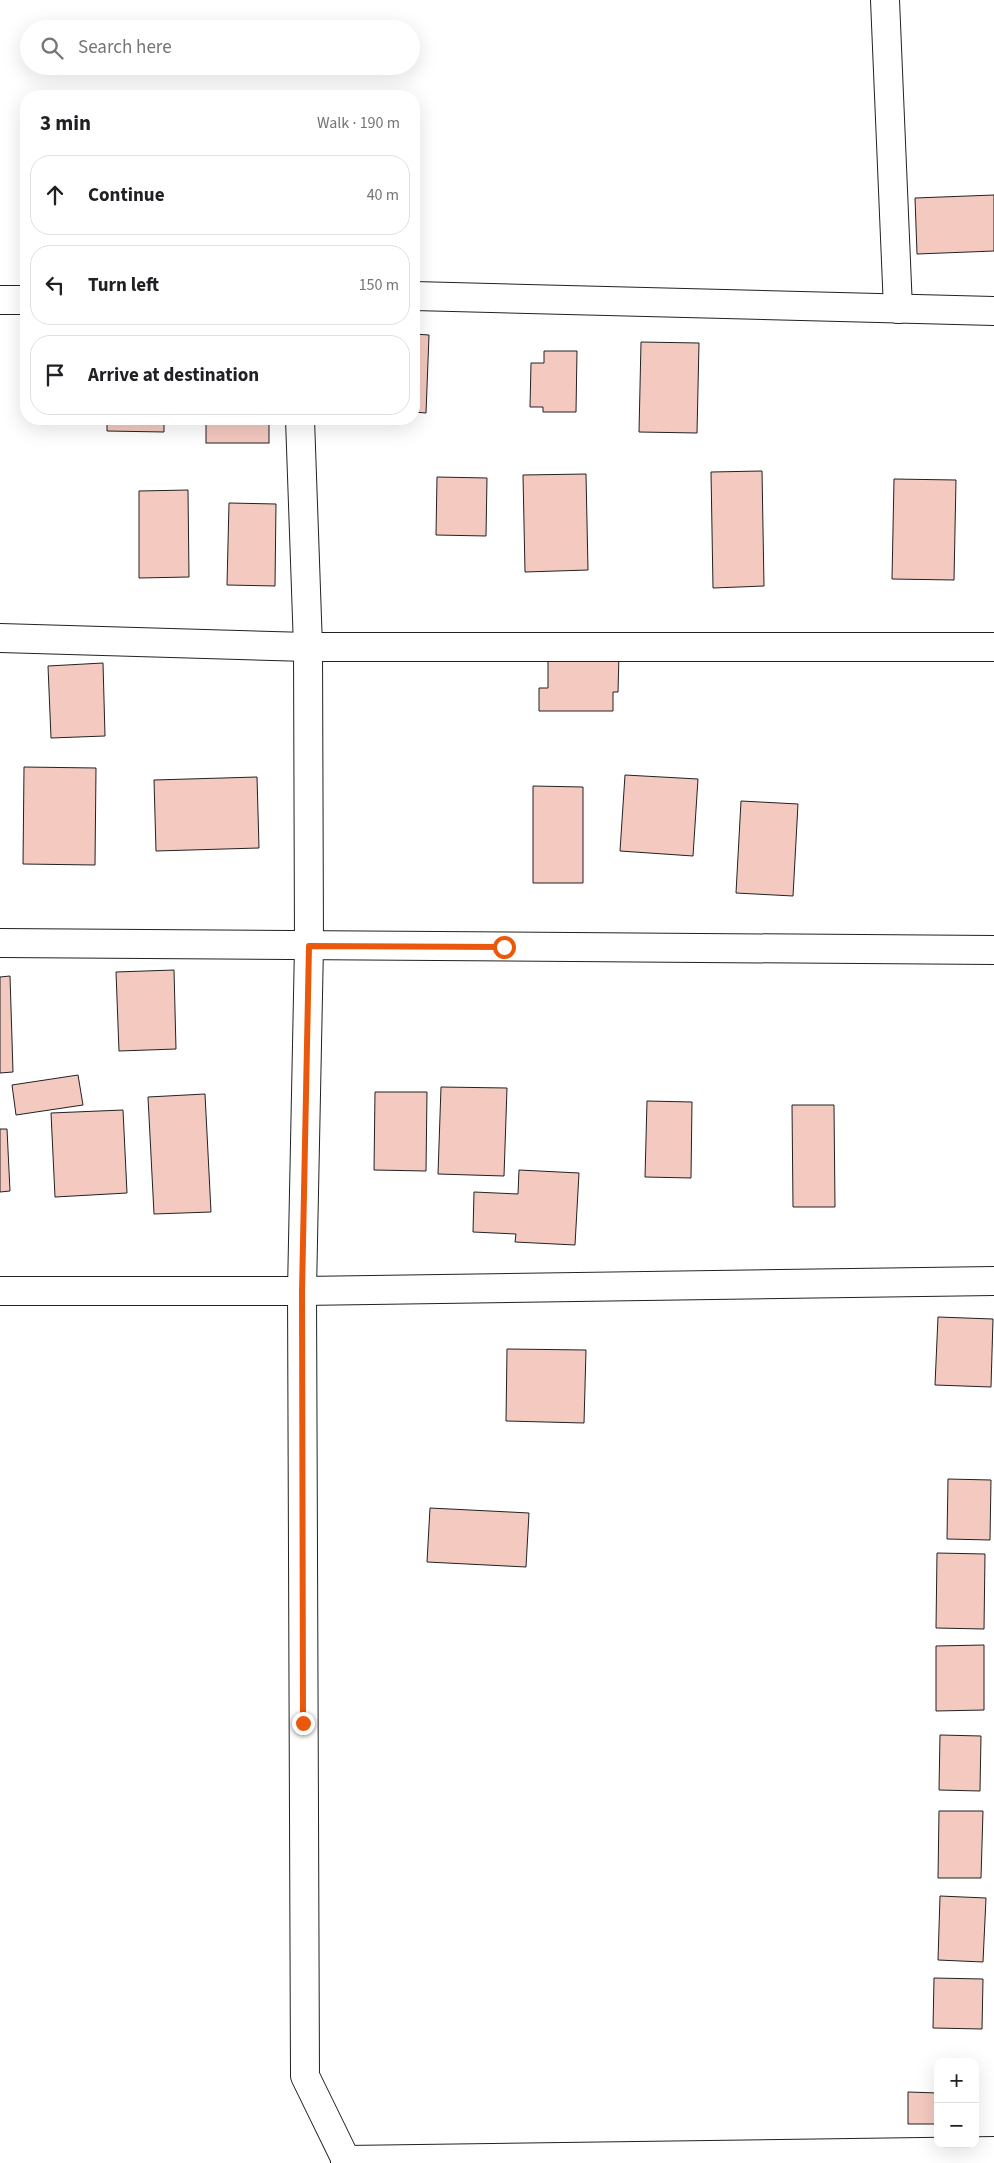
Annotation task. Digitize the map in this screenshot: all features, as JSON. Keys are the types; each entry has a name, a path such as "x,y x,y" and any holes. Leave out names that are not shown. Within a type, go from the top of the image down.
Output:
{"street":[{"path":"885,0 898,309"},
{"path":"420,296 994,311"},
{"path":"0,300 20,300"},
{"path":"300,425 308,647 309,946 302,1292 305,2076 346,2162 994,2151"},
{"path":"0,638 308,647 994,647"},
{"path":"0,943 994,950"},
{"path":"0,1291 302,1292 994,1282"}],"building":[{"path":"994,195 994,251 917,254 915,198"},
{"path":"420,334 429,335 426,413 420,412"},
{"path":"641,342 699,343 697,433 639,432"},
{"path":"544,351 577,351 576,412 543,412 543,407 530,407 531,363 544,363"},
{"path":"107,425 164,425 164,432 107,431"},
{"path":"206,425 269,425 269,443 206,443"},
{"path":"762,471 764,586 713,588 711,472"},
{"path":"586,474 588,570 525,572 523,475"},
{"path":"437,477 487,478 486,536 436,535"},
{"path":"894,479 956,480 954,580 892,579"},
{"path":"188,490 189,577 139,578 139,491"},
{"path":"229,503 276,504 275,586 227,585"},
{"path":"548,654 619,654 618,692 613,692 613,711 539,711 539,688 548,688"},
{"path":"103,663 105,736 51,738 48,666"},
{"path":"24,767 96,768 95,865 23,864"},
{"path":"625,775 698,779 693,856 620,851"},
{"path":"257,777 259,848 156,851 154,780"},
{"path":"533,786 583,787 583,883 533,883"},
{"path":"741,801 798,804 793,896 736,893"},
{"path":"174,970 176,1049 119,1051 116,972"},
{"path":"10,976 13,1072 0,1073 0,977"},
{"path":"78,1075 83,1105 16,1115 12,1085"},
{"path":"441,1087 507,1088 504,1176 438,1174"},
{"path":"375,1092 427,1092 426,1171 374,1170"},
{"path":"205,1094 211,1212 154,1214 148,1097"},
{"path":"647,1101 692,1102 691,1178 645,1177"},
{"path":"792,1105 834,1105 835,1207 793,1207"},
{"path":"123,1110 127,1193 55,1197 51,1113"},
{"path":"0,1129 7,1129 10,1191 0,1192"},
{"path":"519,1170 579,1173 575,1245 515,1242 516,1234 473,1232 474,1192 518,1194"},
{"path":"938,1317 993,1319 991,1387 935,1385"},
{"path":"507,1349 586,1350 584,1423 506,1421"},
{"path":"948,1479 991,1480 990,1540 947,1539"},
{"path":"430,1508 529,1513 526,1567 427,1562"},
{"path":"937,1553 985,1554 984,1629 936,1628"},
{"path":"984,1645 984,1710 936,1711 936,1646"},
{"path":"940,1735 981,1736 980,1791 939,1790"},
{"path":"939,1811 983,1811 981,1878 938,1878"},
{"path":"940,1896 986,1898 983,1962 938,1960"},
{"path":"934,1978 983,1979 982,2029 933,2028"},
{"path":"908,2092 934,2093 934,2124 908,2124"}],"route":[{"path":"303,1723 302,1292 309,946 504,947"}]}
